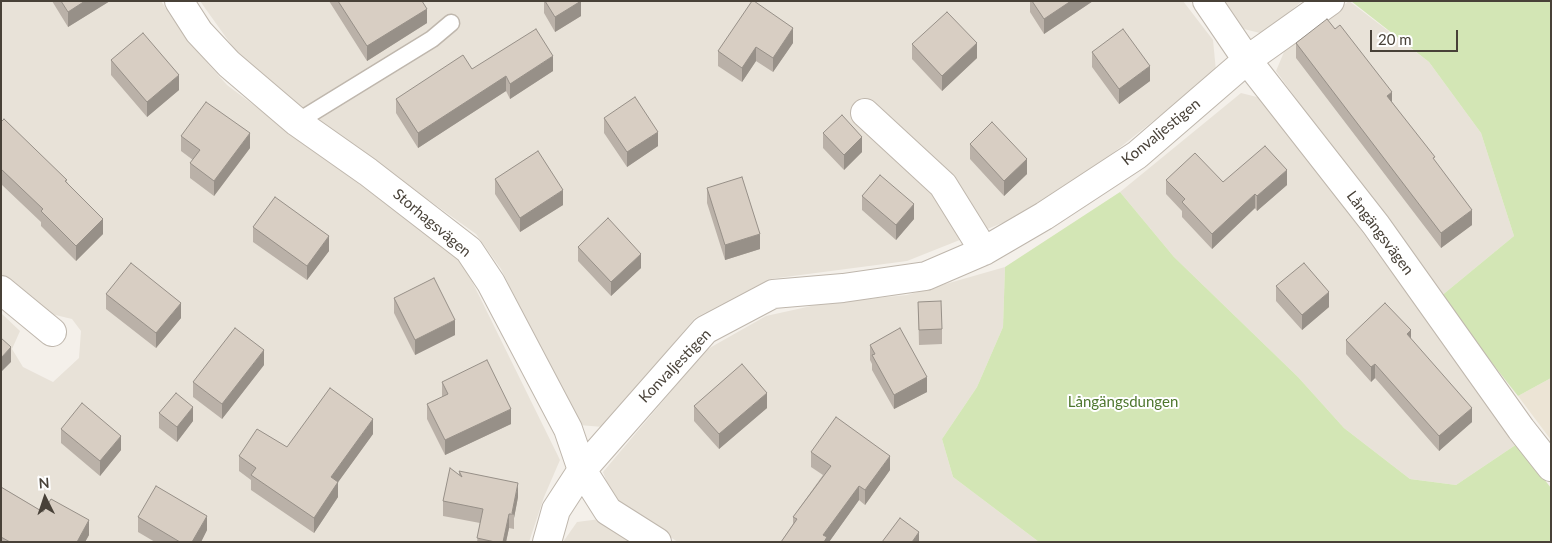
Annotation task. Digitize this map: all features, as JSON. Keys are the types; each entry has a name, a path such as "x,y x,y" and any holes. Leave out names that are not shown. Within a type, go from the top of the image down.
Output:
{"street":[{"name":"Storhagsvägen","path":"179,1 199,32 229,64 297,122 368,172 469,250 490,283 568,429 582,470 608,511 657,542"},
{"name":"Långängsvägen","path":"1207,1 1247,60 1376,225 1521,429 1551,467"},
{"name":"Konvaljestigen","path":"547,542 556,510 582,470 705,330 773,294 843,288 926,276 984,251 1044,216 1137,155 1247,60 1330,1"},
{"path":"865,113 943,185 984,251"},
{"path":"1,290 52,332"}],"lane":[{"path":"297,122 432,38 451,22"}],"shaded area":[{"path":"1,1 161,1 186,39 227,85 462,261 560,460 544,497 529,542 1,542 1,313 20,331 12,349 23,367 53,382 79,358 81,331 72,319 43,312 1,276"},
{"path":"200,1 1183,1 1213,40 1216,71 1108,157 1020,216 907,261 770,279 695,318 603,427 579,425 501,269 476,234 296,105 235,50"},
{"path":"1223,1 1302,1 1264,34 1240,28"},
{"path":"1349,1 1429,62 1481,133 1514,236 1440,297 1276,71 1284,52"},
{"path":"1241,93 1265,99 1517,444 1456,485 1410,479 1344,428 1298,377 1174,257 1120,192"},
{"path":"1005,267 1003,327 977,387 942,439 953,477 1039,542 678,542 614,501 603,472 706,350 766,316 825,303 907,295"},
{"path":"1551,378 1551,440 1518,396"},
{"path":"600,519 637,542 563,542 577,522"}],"green space":[{"path":"1351,1 1551,1 1551,378 1518,396 1440,297 1514,236 1481,133 1429,62"},
{"name":"Långängsdungen","path":"1120,192 1174,257 1298,377 1344,428 1410,479 1456,485 1517,444 1551,488 1551,542 1039,542 953,477 942,439 977,387 1003,327 1005,267"}],"building":[{"path":"61,1 85,1 68,12"},
{"path":"338,1 422,1 427,9 367,46"},
{"path":"545,1 581,1 555,17"},
{"path":"752,1 793,28 773,58 756,47 742,68 718,51"},
{"path":"1032,1 1071,1 1044,19"},
{"path":"947,12 977,43 942,76 912,44"},
{"path":"1327,19 1335,29 1340,25 1392,92 1387,96 1435,157 1433,158 1472,210 1441,233 1296,43"},
{"path":"536,29 553,56 510,84 506,76 418,133 396,99 463,55 472,69"},
{"path":"1123,29 1150,66 1119,89 1092,52"},
{"path":"143,33 179,75 147,102 111,60"},
{"path":"635,97 658,132 627,152 604,118"},
{"path":"206,102 250,133 214,181 190,163 200,150 181,136"},
{"path":"842,115 862,137 844,155 823,133"},
{"path":"4,119 67,180 65,181 103,219 76,246 41,211 43,209 1,169 1,122"},
{"path":"992,122 1027,159 1004,181 970,144"},
{"path":"1265,146 1287,170 1257,196 1255,194 1212,234 1182,202 1185,199 1166,180 1195,153 1223,182"},
{"path":"538,151 563,190 520,218 495,179"},
{"path":"880,175 914,204 896,225 862,196"},
{"path":"742,177 760,234 725,245 707,188"},
{"path":"275,197 329,236 307,266 253,227"},
{"path":"608,218 641,254 611,282 578,247"},
{"path":"131,263 181,303 156,333 106,294"},
{"path":"1304,263 1329,292 1302,315 1276,286"},
{"path":"434,278 455,320 415,340 394,298"},
{"path":"941,301 942,329 919,330 918,302"},
{"path":"1385,303 1411,330 1407,334 1472,408 1439,436 1375,364 1371,367 1346,340"},
{"path":"235,328 264,350 222,404 193,382"},
{"path":"900,328 927,377 894,395 872,355 875,354 870,345"},
{"path":"1,338 11,347 1,358"},
{"path":"487,360 511,409 445,440 427,404 448,394 442,382"},
{"path":"742,364 767,393 719,434 694,406"},
{"path":"330,388 373,419 331,477 338,482 314,518 251,475 256,468 239,456 257,429 287,447"},
{"path":"176,393 193,407 177,427 159,413"},
{"path":"82,403 121,436 100,461 61,429"},
{"path":"836,417 890,456 865,490 859,486 823,535 827,537 824,542 781,542 797,519 793,517 831,466 811,452"},
{"path":"450,468 462,477 459,471 518,483 512,513 514,514 509,514 503,542 477,538 483,509 443,501"},
{"path":"156,486 207,516 192,542 180,542 138,517"},
{"path":"1,487 43,512 51,499 89,520 77,542 10,542 1,537"},
{"path":"900,518 919,532 912,542 882,542"}]}
